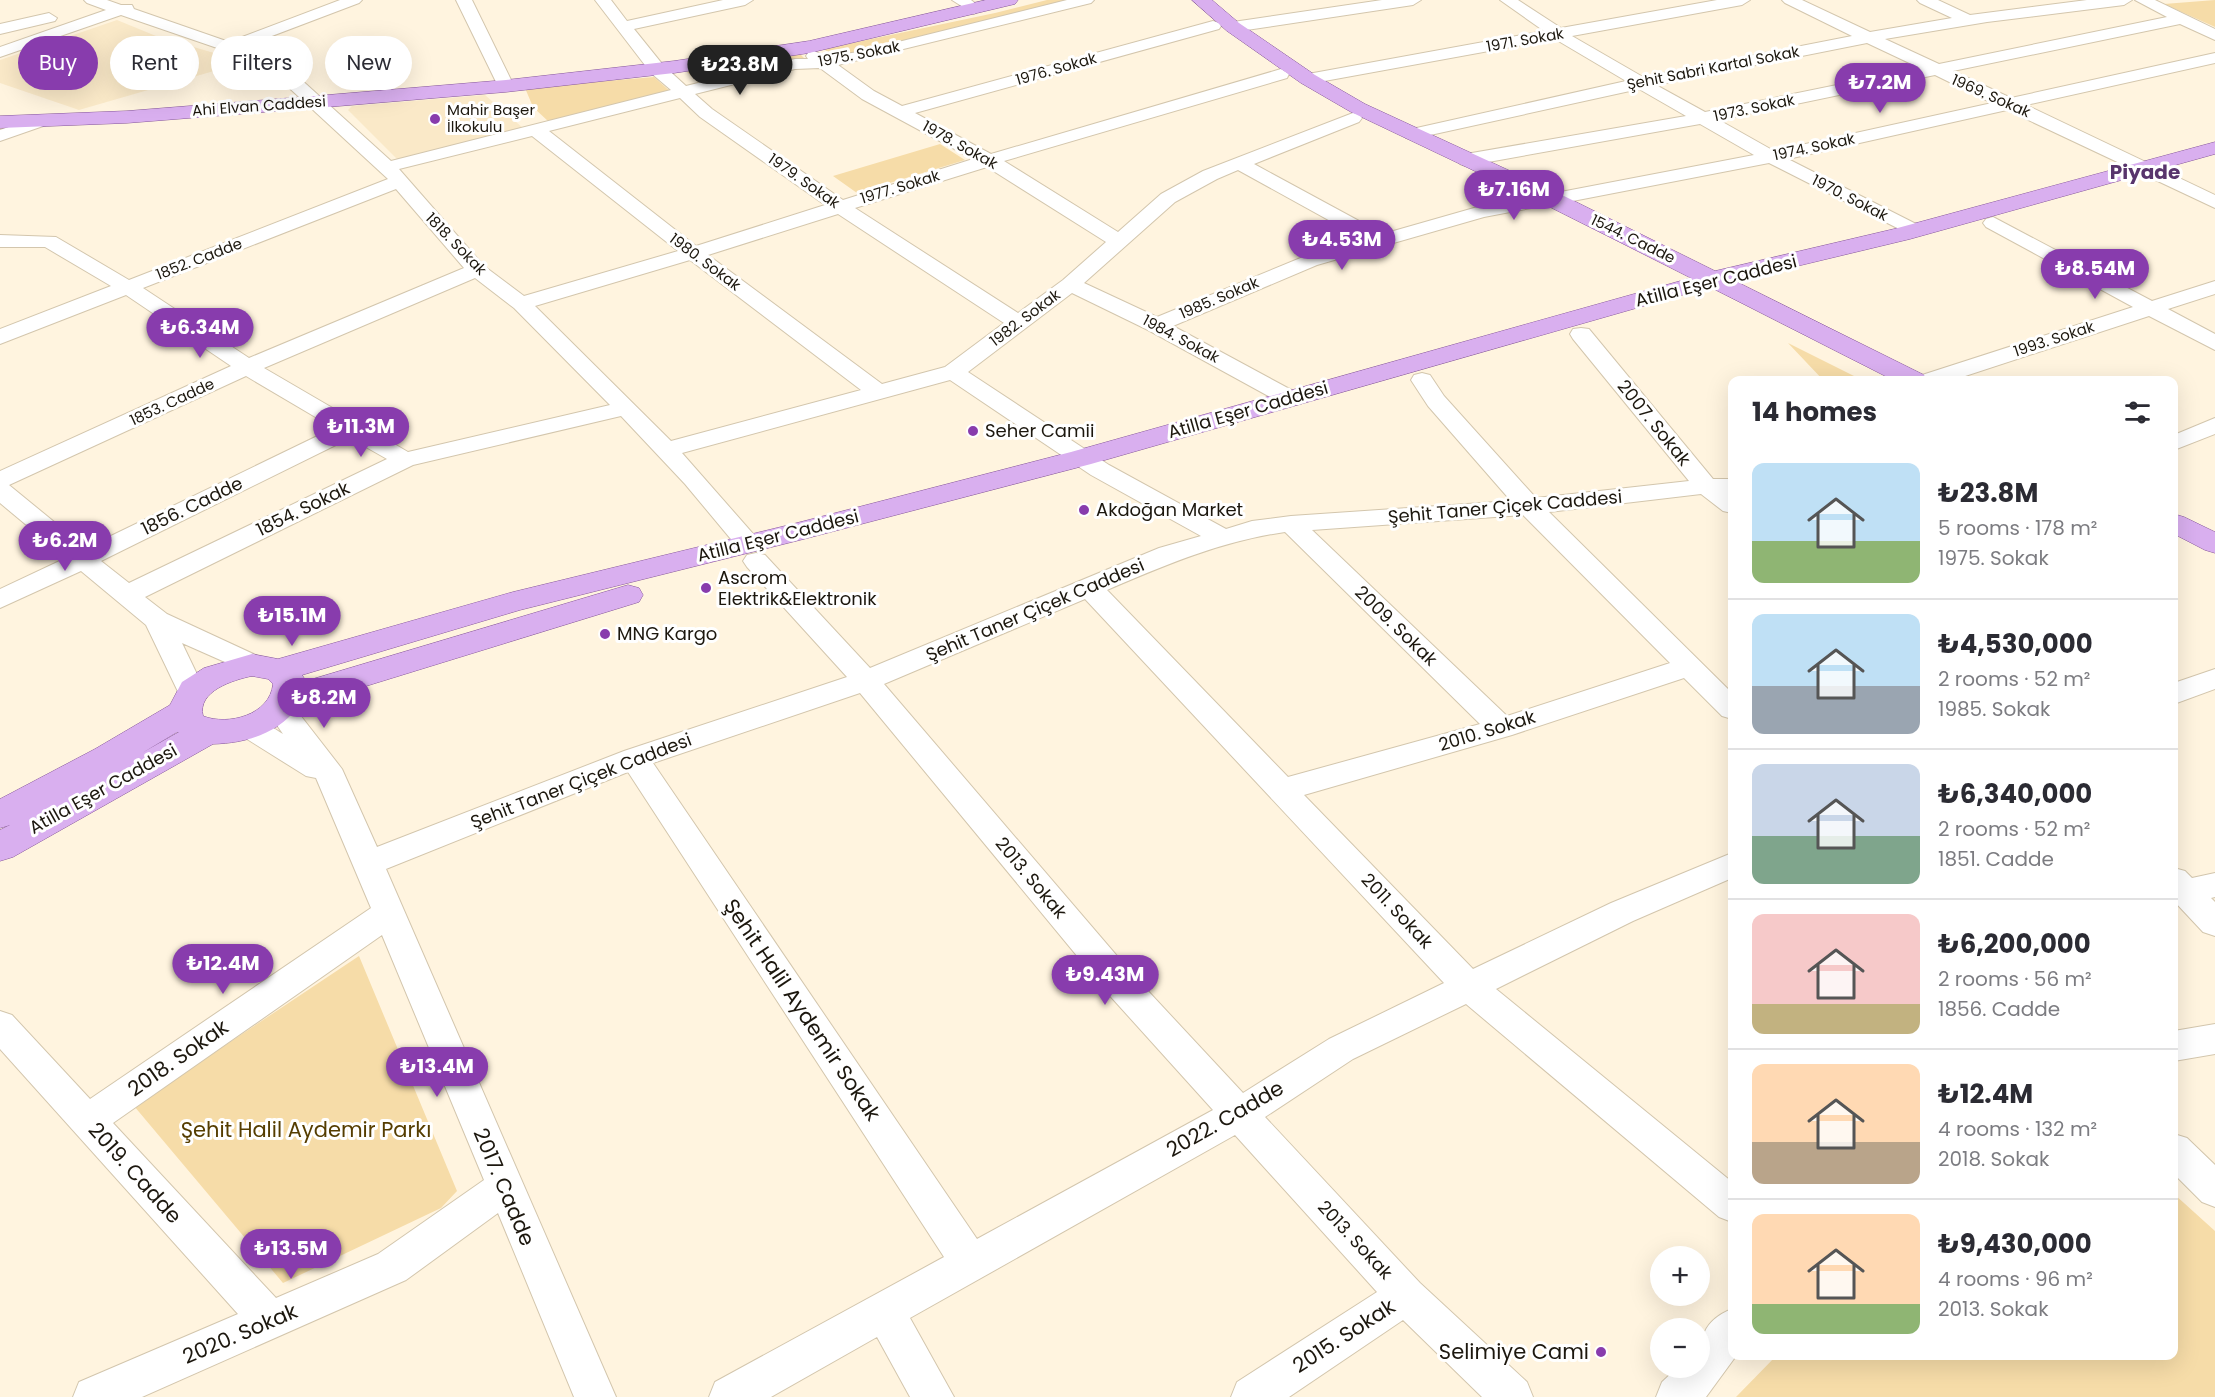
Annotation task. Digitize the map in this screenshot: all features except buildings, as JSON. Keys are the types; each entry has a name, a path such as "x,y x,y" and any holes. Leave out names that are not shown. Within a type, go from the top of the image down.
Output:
{"main road":[{"name":"Ahi Elvan Caddesi","path":"0,122 315,102 506,86 657,69 803,48 967,4 1009,0"},
{"name":"1544. Cadde","path":"1179,0 1358,108 1552,199 1876,376"},
{"name":"1544. Cadde","path":"1201,0 1223,26 1281,74 1353,118 1524,204 1904,376"},
{"name":"Atilla Eşer Caddesi","path":"1090,464 1289,398 1713,288 1993,223 2150,173 2215,148"},
{"name":"Atilla Eşer Caddesi","path":"275,686 670,583 752,552 1422,380 1581,334 1769,268 1913,230 2150,173 2215,164"},
{"path":"2178,507 2215,524"},
{"path":"2178,524 2215,544"},
{"path":"221,673 275,686 249,728 231,732 194,712 203,682 221,673"},
{"name":"Atilla Eşer Caddesi","path":"0,815 194,712"},
{"name":"Atilla Eşer Caddesi","path":"0,847 194,712"}],"street":[{"path":"0,29 106,5 149,0"},
{"path":"261,36 354,0"},
{"path":"464,0 506,86"},
{"name":"1979. Sokak","path":"603,0 657,69 706,113 839,206 1018,323"},
{"path":"624,26 745,0"},
{"name":"1975. Sokak","path":"392,175 536,130 795,64 824,63 1086,0"},
{"name":"1976. Sokak","path":"900,112 1223,26 1413,0"},
{"name":"1970. Sokak","path":"1508,0 1640,82 1771,157 1913,230"},
{"name":"1971. Sokak","path":"1308,79 1742,0"},
{"name":"1969. Sokak","path":"1790,0 2215,202"},
{"path":"1924,0 1970,20"},
{"name":"Şehit Sabri Kartal Sokak","path":"1412,134 1640,82 1867,38 1970,20 2124,0"},
{"path":"2144,0 2215,35"},
{"path":"0,52 106,5"},
{"name":"1818. Sokak","path":"106,5 211,41"},
{"name":"1973. Sokak","path":"1466,160 1704,118 2182,19"},
{"name":"1978. Sokak","path":"803,48 867,95 989,160 1119,241"},
{"name":"1974. Sokak","path":"1552,199 1771,157 2215,58"},
{"name":"1977. Sokak","path":"521,304 693,253 989,160 1281,74"},
{"name":"1818. Sokak","path":"302,90 392,175 477,270 521,304 626,408 694,479 752,552"},
{"name":"1982. Sokak","path":"665,450 954,372 1070,284 1168,198 1210,175 1353,118"},
{"path":"0,136 40,121"},
{"name":"1980. Sokak","path":"536,130 693,253 877,391"},
{"path":"1239,163 1379,240"},
{"name":"1852. Cadde","path":"0,337 127,287 392,175"},
{"name":"1985. Sokak","path":"1156,325 1310,261 1481,212 1524,204"},
{"path":"1993,223 2215,343"},
{"path":"0,241 49,241 127,287 247,367 405,460"},
{"name":"1853. Cadde","path":"0,480 247,367 477,270"},
{"name":"1984. Sokak","path":"1070,284 1156,325 1289,398"},
{"name":"1993. Sokak","path":"1942,376 2215,286"},
{"name":"2007. Sokak","path":"1581,334 1719,486 1728,500"},
{"path":"954,372 1090,464 1224,538"},
{"path":"1422,380 1436,401 1530,507 1728,705"},
{"name":"1854. Sokak","path":"127,595 405,460 626,408"},
{"path":"2178,441 2215,425"},
{"name":"1856. Cadde","path":"0,600 352,428"},
{"name":"Şehit Taner Çiçek Caddesi","path":"367,864 634,758 866,681 1168,554 1252,529 1291,524 1530,507 1719,486"},
{"path":"0,490 157,620 275,686"},
{"name":"2009. Sokak","path":"1291,524 1502,728"},
{"name":"2013. Sokak","path":"752,552 866,681 1122,987 1406,1296 1512,1397"},
{"name":"2011. Sokak","path":"1089,587 1469,987 1728,1202"},
{"path":"157,620 194,712"},
{"name":"2010. Sokak","path":"1282,790 1502,728 1690,666"},
{"path":"2178,692 2215,678"},
{"name":"2017. Cadde","path":"275,686 331,777 595,1397"},
{"path":"249,728 331,777"},
{"name":"Şehit Halil Aydemir Sokak","path":"634,758 970,1262"},
{"name":"2022. Cadde","path":"730,1397 1239,1114 1341,1049 1622,912 1728,867"},
{"path":"2191,886 2215,923"},
{"name":"2018. Sokak","path":"87,1120 388,913"},
{"name":"2019. Cadde","path":"0,1024 270,1321"},
{"path":"2178,1045 2215,1039"},
{"path":"2178,1154 2215,1190"},
{"name":"2020. Sokak","path":"94,1397 392,1267 504,1187"},
{"name":"2015. Sokak","path":"1252,1397 1406,1296"},
{"path":"884,1311 933,1397"},
{"path":"1677,1397 1698,1376 1728,1334"}],"shaded area":[{"path":"117,20 156,36 110,36 110,90 148,90 79,110 20,90 98,90 98,36 70,36"},
{"path":"199,49 211,52 211,72 199,75"},
{"path":"18,54 18,89 0,83 0,60"},
{"name":"Mahir Başer İlkokulu","path":"485,95 523,128 398,160 348,110 352,106"}],"green space":[{"path":"1047,0 1066,0 835,58 824,49 995,13"},
{"path":"2215,0 2215,27 2164,4"},
{"path":"798,52 804,58 700,84 687,72"},
{"path":"654,77 672,93 550,123 533,107 525,88"},
{"path":"940,144 965,160 857,193 833,176"},
{"path":"1788,343 1854,376 1819,376"},
{"name":"Şehit Halil Aydemir Parkı","path":"359,956 457,1191 441,1208 283,1283 134,1106"},
{"path":"2178,1198 2215,1231 2215,1397 1736,1397 1772,1360 2178,1360"}],"place":[{"name":"Mahir Başer İlkokulu","path":"435,119"},
{"name":"Seher Camii","path":"973,431"},
{"name":"Akdoğan Market","path":"1084,510"},
{"name":"Ascrom Elektrik&Elektronik","path":"706,588"},
{"name":"MNG Kargo","path":"605,634"},
{"name":"Selimiye Cami","path":"1601,1352"}],"district":[{"name":"Piyade","path":"2145,172"}]}
